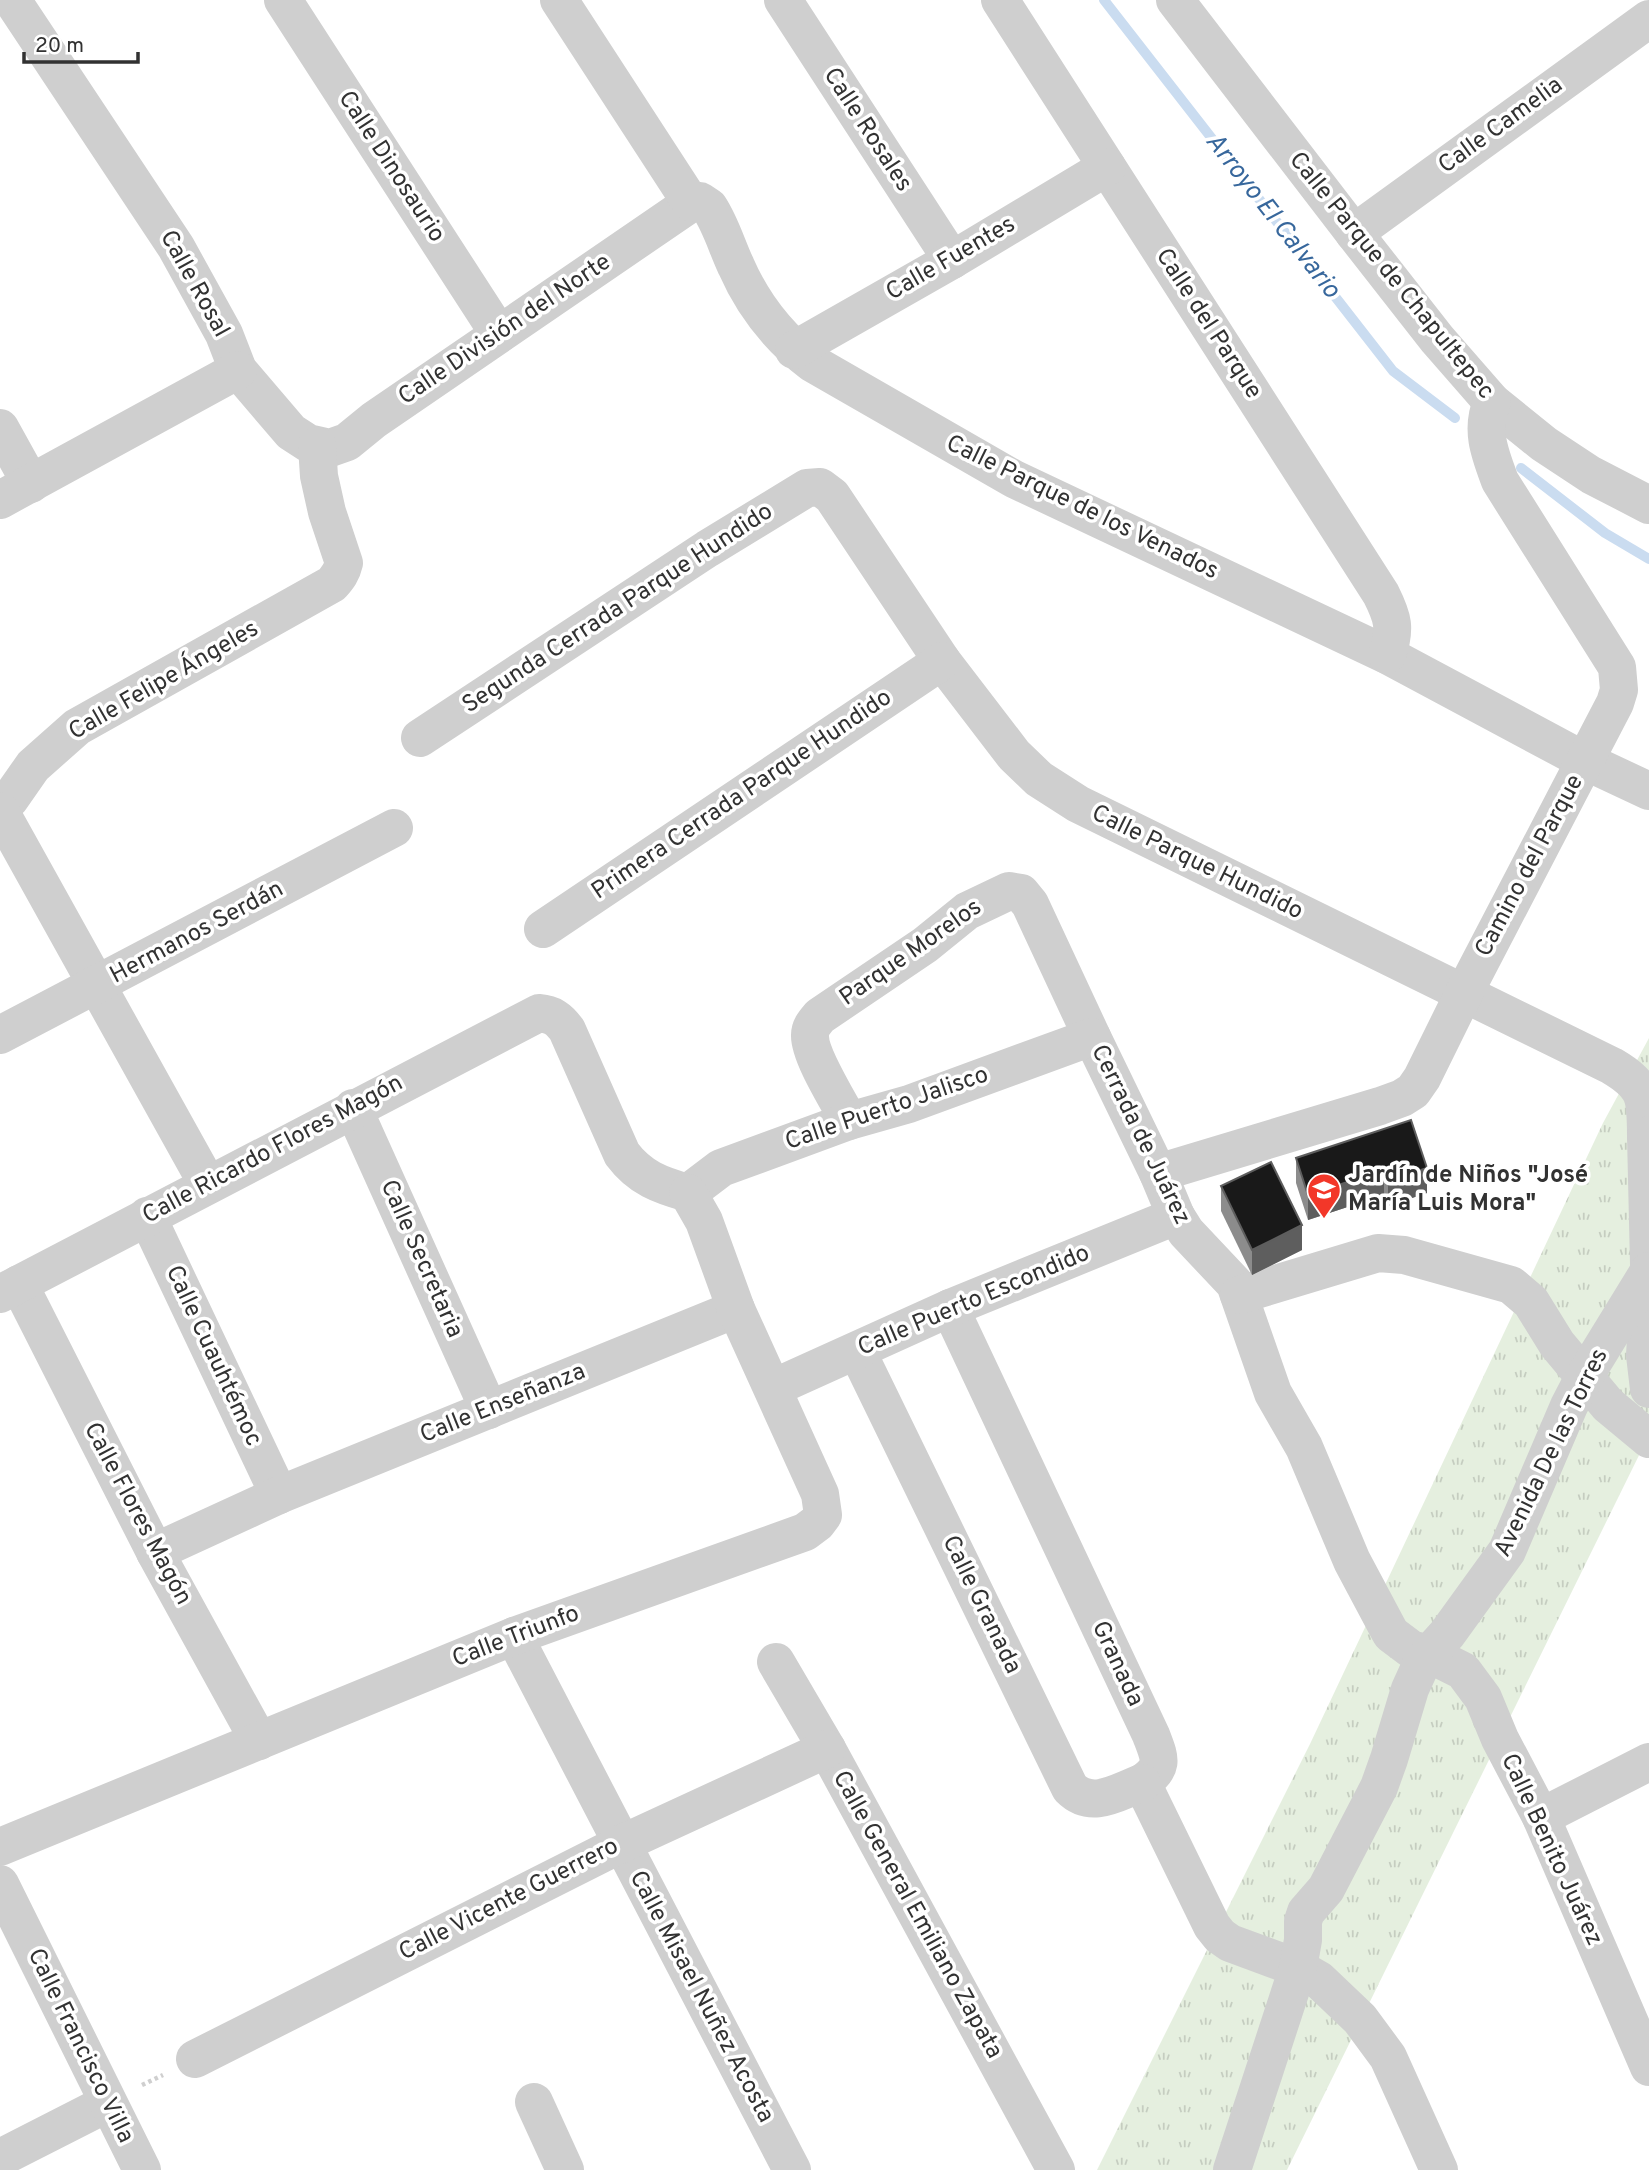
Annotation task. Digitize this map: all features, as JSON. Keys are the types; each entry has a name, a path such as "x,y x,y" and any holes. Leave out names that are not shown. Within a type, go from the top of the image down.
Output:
{"street":[{"name":"Calle Rosal","path":"12,0 176,247 223,334 238,370 291,432 317,446"},
{"name":"Calle Dinosaurio","path":"283,0 499,334"},
{"name":"Calle Parque de los Venados","path":"559,0 691,203 700,201 709,207 751,296 770,324 794,350 835,378 1014,479 1387,655 1585,761 1649,791"},
{"name":"Calle Rosales","path":"783,0 952,261"},
{"name":"Calle del Parque","path":"1000,0 1381,594 1392,616 1394,637 1387,655"},
{"name":"Calle Parque de Chapultepec","path":"1192,7 1354,233 1437,339 1492,402 1544,444 1591,474 1649,505"},
{"name":"Calle Camelia","path":"1354,233 1649,19"},
{"name":"Calle Fuentes","path":"794,350 952,261 1107,167"},
{"name":"Calle División del Norte","path":"317,446 330,448 346,442 374,420 691,203"},
{"path":"0,428 16,492 238,370"},
{"name":"Camino del Parque","path":"1158,1173 1402,1098 1413,1091 1615,703 1619,690 1617,667 1500,481 1486,437 1485,422 1492,402"},
{"name":"Calle Felipe Ángeles","path":"0,809 33,766 78,727 332,584 343,571 343,553 327,512 319,476 317,446"},
{"name":"Segunda Cerrada Parque Hundido","path":"419,738 706,549 807,488 820,488"},
{"name":"Calle Parque Hundido","path":"820,488 832,496 942,660 1026,769 1078,804 1627,1075 1643,1093 1648,1135"},
{"name":"Primera Cerrada Parque Hundido","path":"544,929 942,660"},
{"path":"0,809 208,1185"},
{"name":"Hermanos Serdán","path":"0,1035 98,986 394,828"},
{"name":"Parque Morelos","path":"849,1121 813,1050 811,1030 820,1016 925,945 967,911 1009,891 1021,893"},
{"name":"Cerrada de Juárez","path":"1021,893 1030,904 1176,1216 1186,1231 1227,1273 1240,1294 1243,1312 1273,1393 1304,1447 1352,1561 1391,1633 1411,1649 1429,1654"},
{"name":"Calle Ricardo Flores Magón","path":"9,1289 538,1013 549,1014 567,1030 622,1154 630,1165 656,1184 688,1192"},
{"name":"Calle Puerto Jalisco","path":"688,1192 721,1168 849,1121 909,1104 1091,1037"},
{"name":"Calle Secretaria","path":"353,1108 489,1410"},
{"path":"1648,1135 1649,1264"},
{"path":"688,1192 704,1221 736,1309"},
{"name":"Calle Cuauhtémoc","path":"147,1216 279,1495"},
{"name":"Calle Puerto Escondido","path":"773,1388 950,1308 1176,1216"},
{"path":"1240,1294 1363,1255 1378,1253 1404,1255 1511,1285 1531,1302 1557,1344 1608,1405 1649,1439"},
{"name":"Avenida De las Torres","path":"1232,2170 1298,1968 1303,1921 1326,1889 1379,1787 1410,1689 1429,1654 1447,1634 1507,1551 1584,1377 1649,1271"},
{"name":"Calle Flores Magón","path":"9,1289 259,1741"},
{"path":"1649,1293 1645,1355 1649,1389"},
{"name":"Granada","path":"950,1308 1151,1735 1158,1754 1158,1771 1142,1783"},
{"name":"Calle Enseñanza","path":"155,1552 279,1495 736,1309"},
{"name":"Calle Triunfo","path":"0,1847 514,1636 805,1532 817,1523 822,1515 820,1494 736,1309"},
{"name":"Calle Granada","path":"857,1351 1070,1788 1082,1798 1095,1800 1142,1783"},
{"name":"Calle Misael Nuñez Acosta","path":"514,1636 792,2170"},
{"name":"Calle Benito Juárez","path":"1429,1654 1464,1671 1478,1689 1641,2026 1649,2067"},
{"name":"Calle General Emiliano Zapata","path":"776,1662 827,1749 1056,2170"},
{"name":"Calle Vicente Guerrero","path":"195,2059 621,1844 827,1749"},
{"path":"1541,1817 1649,1762"},
{"path":"1142,1783 1212,1926 1220,1937 1298,1968 1319,1980 1373,2035 1388,2057 1439,2170"},
{"name":"Calle Francisco Villa","path":"0,1884 142,2170"},
{"path":"534,2102 565,2170"},
{"path":"0,2158 108,2103"}],"path":[{"path":"108,2103 195,2059"}],"green space":[{"path":"1649,1038 1649,1435 1287,2170 1097,2170 1310,1744 1603,1123"}],"building":[{"path":"1411,1120 1427,1168 1388,1181 1384,1170 1308,1195 1296,1158"},
{"path":"1271,1162 1302,1225 1252,1250 1221,1186"}],"waterway":[{"name":"Arroyo El Calvario","path":"1104,0 1393,371 1455,418"},
{"name":"Arroyo El Calvario","path":"1521,468 1605,533 1649,559"}],"place":[{"name":"Jardín de Niños \"José María Luis Mora\"","path":"1324,1220"}]}
